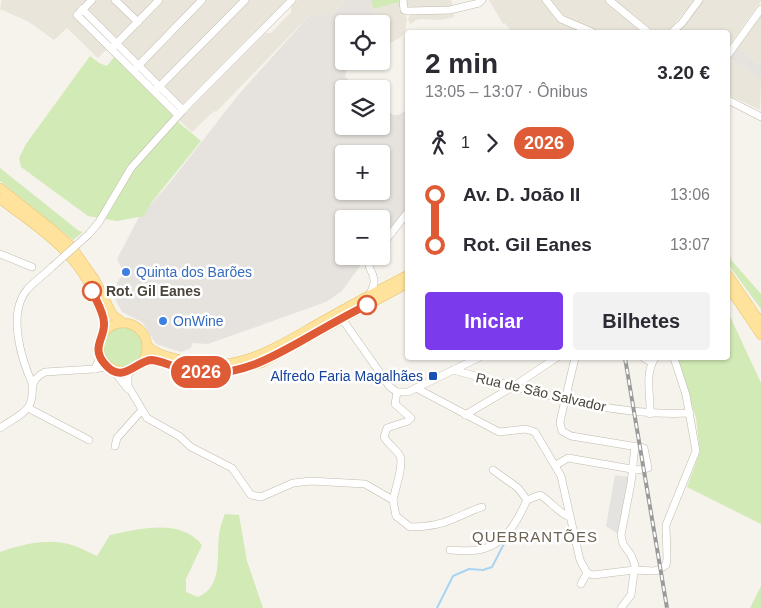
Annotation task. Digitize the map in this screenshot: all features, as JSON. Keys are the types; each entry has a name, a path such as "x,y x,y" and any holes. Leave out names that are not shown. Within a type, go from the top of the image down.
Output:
{"main road":[{"path":"0,188 71,246 96,280 112,314 123,322 137,327 143,333 147,344 156,353 184,362 207,366 227,364 258,357 405,284"},
{"path":"0,199 48,235 71,258 87,280 105,325 99,341 100,357 111,369 119,372 132,370 142,363 152,360 206,373 228,372 261,363 340,316 369,296 405,277"},
{"path":"730,277 761,324"},
{"path":"730,289 761,335"},
{"path":"102,334 111,326 123,322"},
{"path":"142,363 146,354 147,344"}],"street":[{"path":"80,12 92,0"},
{"path":"115,0 138,22"},
{"path":"111,49 159,0"},
{"path":"133,71 202,0"},
{"path":"157,89 245,0"},
{"path":"1,426 28,408 30,401 32,383 19,339 16,321 18,306 26,291 89,234 99,222 130,168 180,112 292,0"},
{"path":"403,0 404,10 409,11 450,10 479,3 482,0"},
{"path":"546,0 560,19 587,30"},
{"path":"609,0 646,30"},
{"path":"674,30 682,23 699,0"},
{"path":"730,52 761,9"},
{"path":"80,12 117,43 180,112"},
{"path":"80,12 111,49 133,71 157,89"},
{"path":"730,101 761,117"},
{"path":"390,235 405,216"},
{"path":"0,254 32,267"},
{"path":"368,265 374,278 374,284 369,296"},
{"path":"374,278 389,285"},
{"path":"340,316 390,387 397,392 403,393 416,388 474,360"},
{"path":"94,369 100,357"},
{"path":"465,415 553,360"},
{"path":"556,466 568,458 637,470 648,468 644,448 562,432 560,423 575,360"},
{"path":"650,414 649,373 653,360"},
{"path":"416,388 500,432 531,429 535,432 561,476 580,560 587,573 593,575 634,570 654,571 666,565 666,525 696,451 686,395 675,360"},
{"path":"32,383 39,375 45,372 104,367 111,369 131,393 147,418 179,436 191,448 232,468 240,477 246,489 256,497 261,497 293,482 311,481 365,484 393,500"},
{"path":"131,393 127,380 132,370"},
{"name":"Rua de São Salvador","path":"453,370 590,406 650,414 690,413"},
{"path":"397,392 395,404 411,418 408,421 387,428 384,437 389,445 399,454 401,461 393,500 396,516 410,527 427,526 448,521 468,511 482,507"},
{"path":"28,408 89,440"},
{"path":"114,446 116,438 142,410"},
{"path":"620,608 632,594 634,560 623,544 621,535 635,446"},
{"path":"493,470 518,488 526,500"},
{"path":"450,550 475,551 491,546 512,529 526,500 540,495 546,498 564,515 570,517"},
{"path":"581,584 587,573"}],"shaded area":[{"path":"2,0 89,0 75,15 107,49 98,58 67,28 54,40 29,22 0,9"},
{"path":"95,0 114,0 134,21 116,39 87,10"},
{"path":"120,0 155,0 138,17"},
{"path":"164,0 199,0 140,60 137,60 121,43"},
{"path":"205,0 241,0 159,82 142,65"},
{"path":"250,0 286,0 181,104 164,85"},
{"path":"298,0 346,0 331,15 310,15 216,112 214,111 192,132 179,120 266,33 271,33 291,12 291,6"},
{"path":"346,0 371,0 374,15 335,15 335,70 348,70 345,77 348,80 335,80 335,135 390,135 390,113 398,115 405,111 405,210 390,229 390,210 335,210 335,265 361,265 342,291 326,302 208,344 192,343 191,348 181,352 156,344 142,322 122,312 113,291 119,279 125,275 117,259 139,217 167,186 239,94 310,15 331,15"},
{"path":"404,0 451,0 453,7 408,9"},
{"path":"489,0 543,0 557,18 582,30 510,30 505,23 503,24"},
{"path":"550,0 605,0 641,30 590,30 562,16"},
{"path":"614,0 695,0 669,30 651,30"},
{"path":"703,0 761,0 730,44 730,30 678,30"},
{"path":"401,2 407,19 405,32 401,37 390,43 390,15 374,15 373,9"},
{"path":"453,11 454,17 441,20 421,19 411,24 408,20 410,14 420,12"},
{"path":"761,14 761,62 759,64 737,48"},
{"path":"737,48 759,64 761,62 761,79 730,58"},
{"path":"730,58 761,79 760,110 730,96"},
{"path":"615,475 628,477 618,534 606,526"}],"green space":[{"path":"371,0 402,0 401,2 373,9"},
{"path":"90,56 107,66 115,56 173,108 178,122 201,141 151,203 144,216 117,221 88,216 21,167 19,158 26,144"},
{"path":"0,168 79,231 83,232 73,240 0,181"},
{"path":"730,256 761,294 761,309 730,267"},
{"path":"730,316 761,383 761,524 687,487 700,452 696,418 678,360 730,360"},
{"path":"127,327 134,330 140,336 143,347 142,355 134,364 127,367 119,367 112,364 104,355 103,343 106,336 115,328"},
{"path":"225,514 239,515 247,561 263,608 0,608 0,552 28,544 56,542 75,546 97,556 110,535 146,528 171,528 183,531 202,545 186,579 186,592 198,597 206,592 216,577 220,529"},
{"path":"761,586 761,608 750,608"}],"waterway":[{"path":"437,608 453,576 469,569 483,570 492,567 508,536"}],"railway":[{"path":"625,360 667,608"}],"bus line":[{"name":"2026","path":"92,291 105,325 99,341 100,357 104,364 119,372 132,370 142,363 152,360 206,373 228,372 261,363 367,305"}],"place":[{"name":"Quinta dos Barões","path":"126,272"},
{"name":"Rot. Gil Eanes","path":"92,291"},
{"name":"OnWine","path":"163,321"},
{"name":"Alfredo Faria Magalhães","path":"433,376"}],"district":[{"name":"QUEBRANTÕES","path":"535,536"}]}
